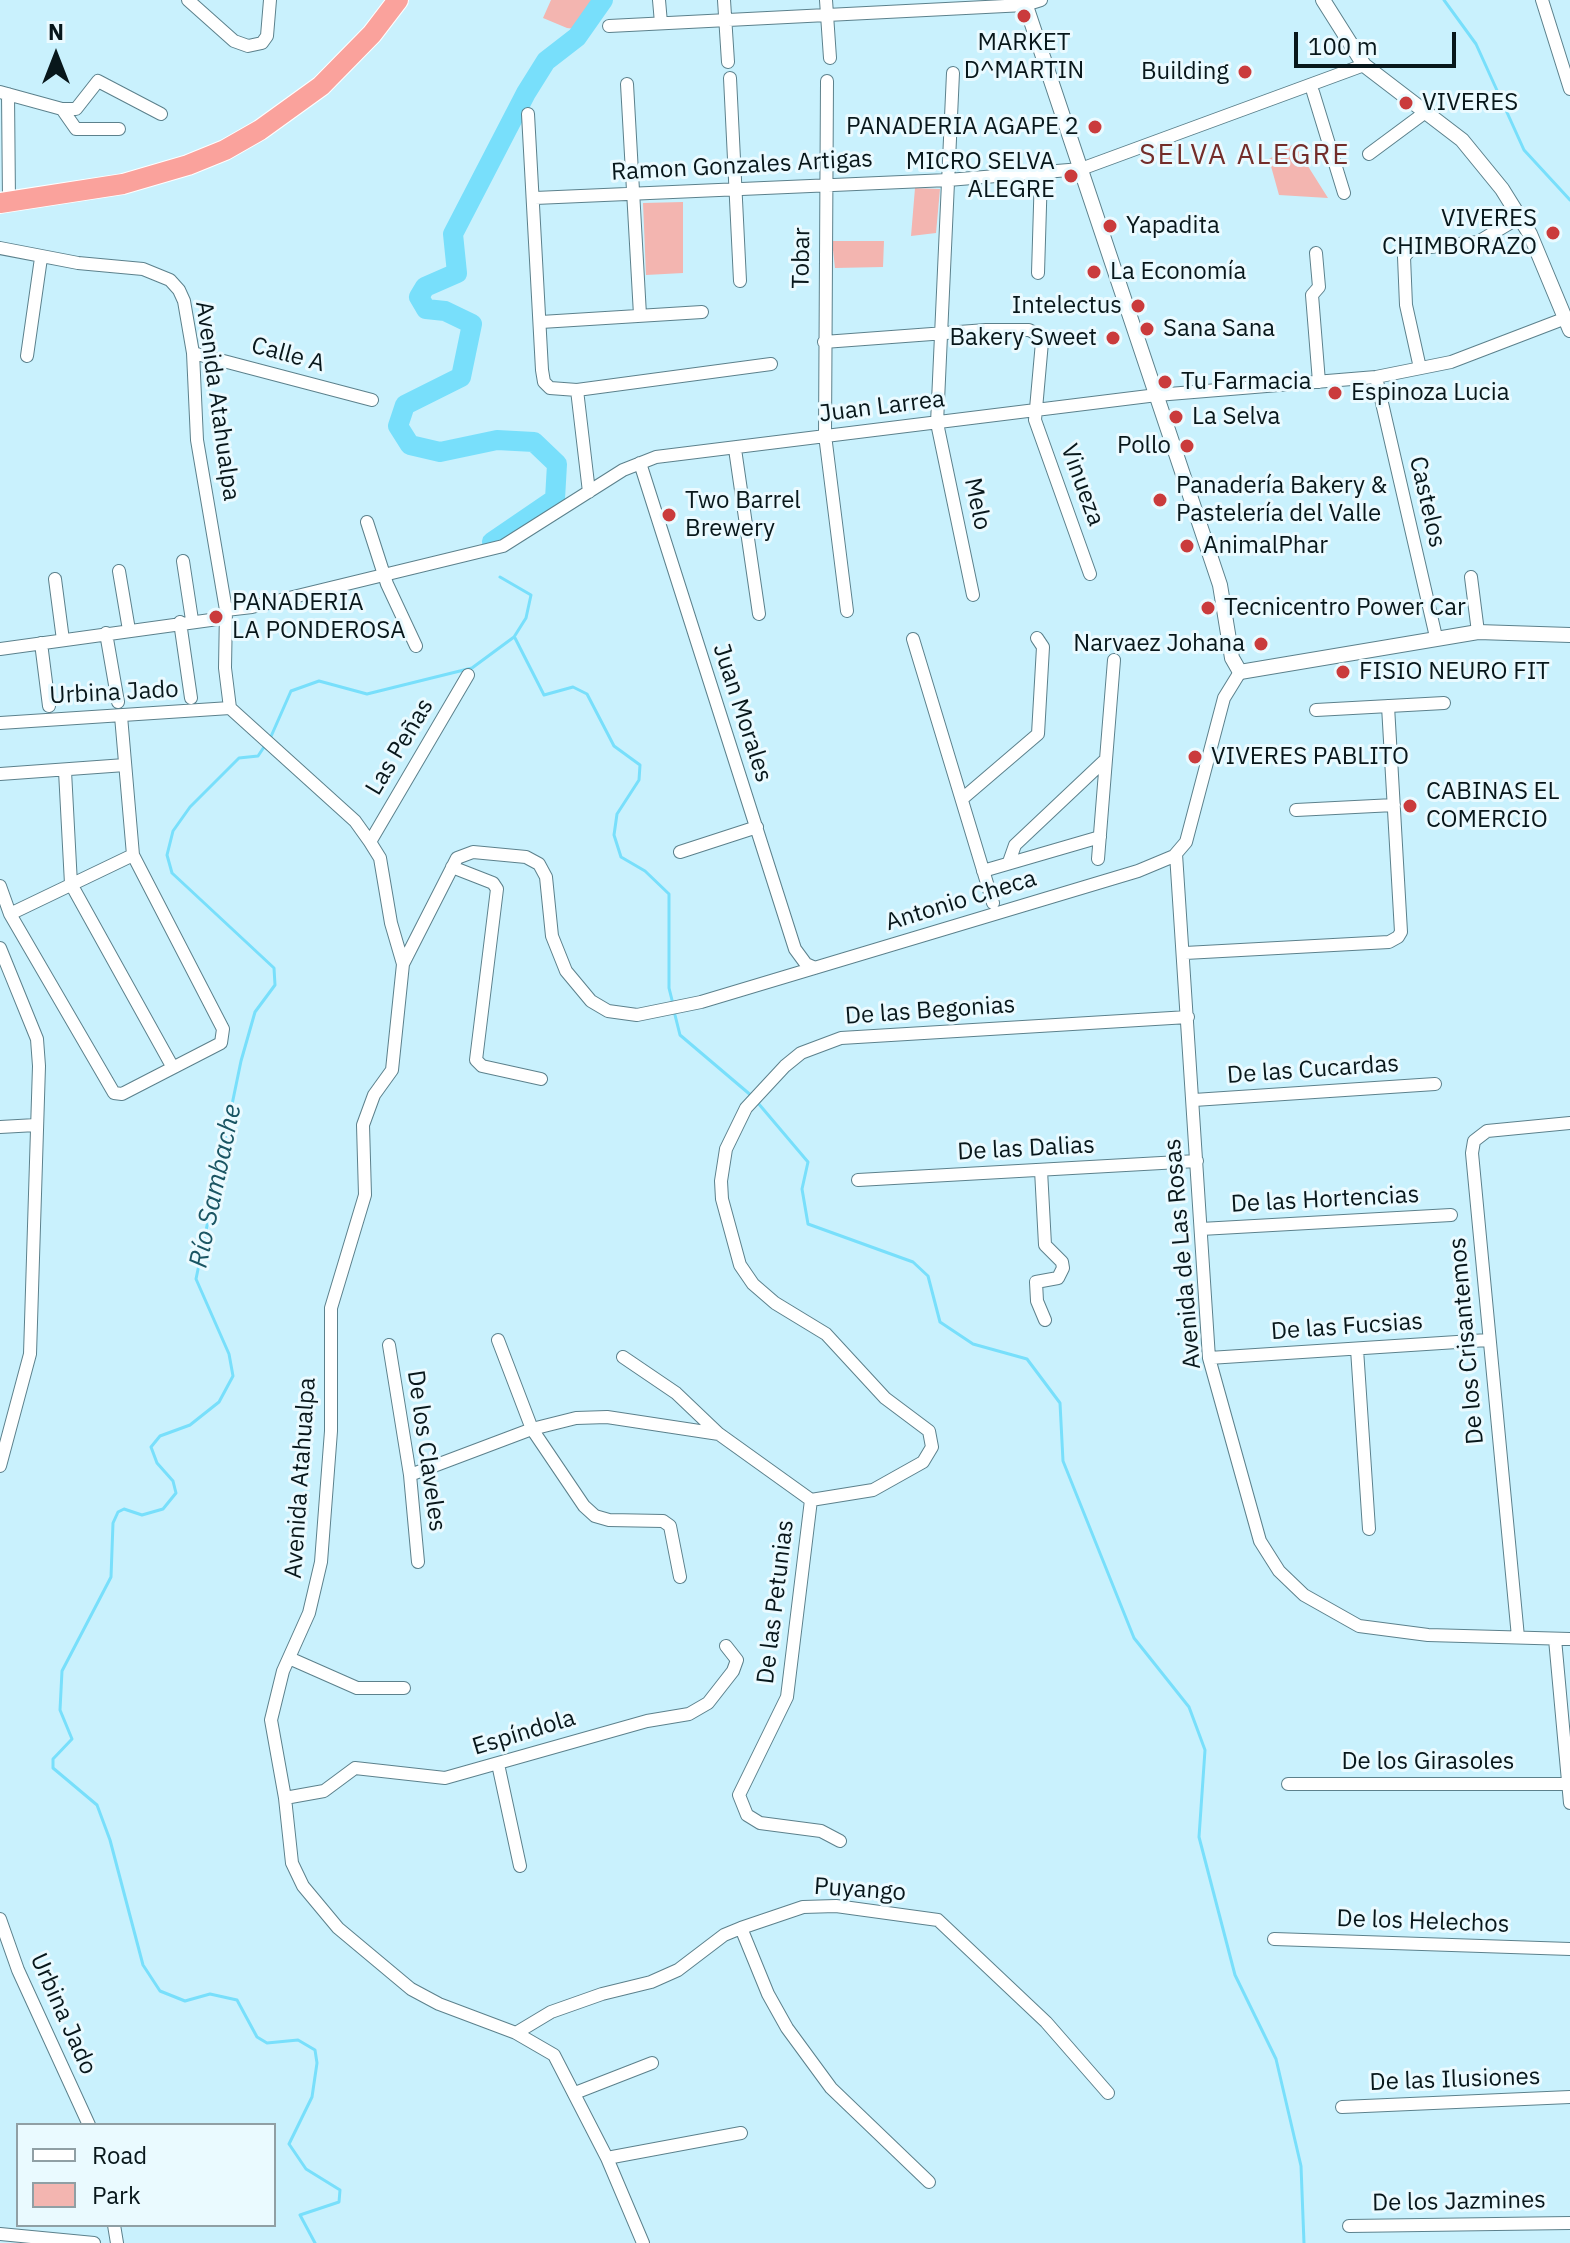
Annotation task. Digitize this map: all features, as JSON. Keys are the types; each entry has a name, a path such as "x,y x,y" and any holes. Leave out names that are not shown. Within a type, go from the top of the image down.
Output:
{"highway":[{"path":"4,202 123,184 188,165 225,150 260,130 321,86 372,34 398,0"}],"street":[{"path":"188,0 234,41 248,46 262,43 267,36 270,0"},
{"path":"659,0 661,23"},
{"path":"724,0 728,62"},
{"path":"826,0 830,58"},
{"path":"609,26 1041,0"},
{"path":"1323,0 1364,65 1427,111 1481,161 1520,217 1568,324"},
{"path":"1542,0 1570,89"},
{"path":"1024,3 1220,585 1232,658 1240,672"},
{"name":"Ramon Gonzales Artigas","path":"535,198 825,182 948,180 1081,169 1364,65"},
{"name":"Melo","path":"953,73 937,423 973,595"},
{"path":"730,78 740,281"},
{"path":"4,202 4,93 62,109 79,107 98,81 161,114"},
{"name":"Tobar","path":"827,81 825,435 847,611"},
{"path":"627,84 640,315"},
{"path":"1313,92 1344,193"},
{"path":"62,109 76,129 119,129"},
{"path":"1369,154 1427,111"},
{"path":"528,114 544,382 558,391 577,390 771,364"},
{"path":"1038,273 1041,173"},
{"path":"1420,368 1406,305 1404,257 1411,249 1478,242 1520,217"},
{"name":"Avenida Atahualpa","path":"0,248 41,258 143,269 170,280 184,301 193,353 197,440 225,614 225,668 230,708 261,740 345,812 370,842 380,858 391,923 403,964 392,1070 374,1095 363,1125 365,1195 331,1308 331,1431 321,1562 309,1613 289,1658 271,1720 285,1798 292,1863 303,1886 338,1928 411,1989 449,2009 516,2033 554,2055 607,2158 643,2243"},
{"path":"1316,253 1319,287 1312,295 1319,382"},
{"path":"27,356 41,258"},
{"path":"541,322 702,312"},
{"name":"Juan Larrea","path":"0,649 225,614 503,546 589,492 656,457 1157,395 1376,377 1469,356 1568,324"},
{"path":"824,342 1029,330 1037,334 1042,342 1034,411"},
{"name":"Calle A","path":"193,353 372,400"},
{"name":"Castelos","path":"1376,377 1436,637"},
{"path":"577,390 589,492"},
{"name":"Vinueza","path":"1034,411 1090,574"},
{"path":"735,449 759,614"},
{"name":"Juan Morales","path":"640,463 795,949 806,964 815,968"},
{"path":"367,522 384,576 416,646"},
{"path":"183,561 191,698"},
{"path":"119,571 129,630"},
{"path":"1471,577 1478,632"},
{"path":"55,579 63,640"},
{"path":"1176,854 1186,842 1224,698 1240,672 1478,632 1570,635"},
{"path":"0,886 10,914 114,1093 122,1094 221,1043 223,1029 133,855 120,709 106,633"},
{"path":"962,799 1038,734 1043,647 1037,638"},
{"path":"913,639 993,903"},
{"path":"41,643 49,706"},
{"path":"1094,884 1114,660"},
{"name":"Las Peñas","path":"370,842 468,675"},
{"path":"1316,710 1444,703"},
{"path":"1185,953 1396,940 1401,932 1388,706"},
{"name":"Urbina Jado","path":"0,723 120,709 230,708"},
{"path":"1009,862 1015,845 1104,761"},
{"path":"0,774 125,765"},
{"path":"65,771 71,884 172,1066"},
{"path":"1296,810 1394,805"},
{"path":"680,852 757,827"},
{"path":"983,871 1100,837"},
{"name":"Antonio Checa","path":"452,867 457,858 473,852 526,857 539,864 546,877 557,954 580,992 617,1014 659,1012 701,1002 1094,884 1176,854"},
{"name":"Avenida de Las Rosas","path":"1176,854 1185,953 1209,1358 1260,1541 1279,1571 1304,1595 1359,1626 1428,1635 1570,1639"},
{"path":"10,914 133,855"},
{"path":"403,964 452,867 493,883 497,889 476,1060 482,1066 541,1079"},
{"path":"0,948 37,1039 34,1308 30,1354 0,1466"},
{"name":"De las Begonias","path":"811,1500 873,1490 923,1462 932,1447 929,1431 885,1398 826,1334 775,1303 753,1284 740,1265 722,1199 721,1181 726,1149 746,1108 763,1087 801,1053 841,1038 1188,1017"},
{"name":"De las Cucardas","path":"1194,1100 1435,1084"},
{"name":"De los Crisantemos","path":"1518,1637 1488,1340 1474,1141 1487,1131 1570,1123"},
{"path":"0,1127 36,1125"},
{"name":"De las Dalias","path":"858,1180 1197,1161"},
{"path":"1041,1170 1045,1245 1062,1262 1063,1268 1058,1278 1036,1282 1037,1301 1045,1320"},
{"name":"De las Hortencias","path":"1201,1229 1451,1215"},
{"path":"498,1340 532,1429 584,1506 595,1516 609,1520 643,1518 663,1521 670,1526 680,1577"},
{"name":"De las Fucsias","path":"1209,1358 1488,1340"},
{"name":"De los Claveles","path":"389,1345 410,1475 418,1562"},
{"path":"1357,1349 1369,1529"},
{"path":"623,1357 676,1393 719,1434 811,1500"},
{"path":"0,1406 15,1406"},
{"path":"410,1475 532,1429 576,1418 607,1417 664,1429 719,1434"},
{"name":"De las Petunias","path":"811,1500 787,1697 739,1795 747,1815 760,1823 821,1831 840,1841"},
{"path":"1555,1639 1570,1803"},
{"name":"Espíndola","path":"285,1798 324,1791 355,1768 445,1778 647,1721 689,1714 708,1703 733,1671 737,1660 726,1646"},
{"path":"289,1658 357,1688 404,1688"},
{"path":"498,1764 520,1866"},
{"name":"De los Girasoles","path":"1288,1784 1569,1784"},
{"name":"Puyango","path":"516,2033 551,2012 664,1976 724,1935 741,1928 814,1906 868,1909 938,1920 1046,2022 1108,2093"},
{"name":"Urbina Jado","path":"0,1919 18,1970 88,2123"},
{"path":"741,1928 768,1994 787,2028 831,2088 929,2182"},
{"name":"De los Helechos","path":"1274,1939 1570,1949"},
{"path":"575,2093 652,2063"},
{"name":"De las Ilusiones","path":"1342,2107 1570,2097"},
{"path":"607,2158 741,2133"},
{"name":"De los Jazmines","path":"1349,2226 1570,2223"},
{"path":"0,2234 94,2243"}],"green space":[{"path":"551,0 598,0 583,30 567,28 543,18"},
{"path":"1294,144 1328,198 1279,195 1269,159"},
{"path":"915,188 940,189 936,233 911,236"},
{"path":"683,202 683,273 646,275 643,203"},
{"path":"832,241 884,241 883,267 835,268"}],"waterway":[{"path":"492,542 555,499 557,464 534,442 497,440 440,452 410,445 398,426 405,405 461,377 472,324 445,311 426,309 419,297 425,287 457,273 453,234 526,93 546,61 577,37 603,0"},
{"path":"1444,0 1476,44 1524,150 1570,200"},
{"name":"Río Sambache","path":"269,741 291,691 319,681 367,694 472,668 514,637 526,618 531,595 500,577"},
{"path":"515,638 544,695 573,687 587,694 614,746 640,765 639,780 617,814 614,835 621,857 645,871 669,894 669,988 673,1004"},
{"name":"Río Sambache","path":"264,747 258,756 239,758 190,807 173,831 167,855 172,873 274,968 275,985 255,1012 241,1061 196,1279 229,1354 233,1376 219,1402 190,1425 160,1436 151,1447 157,1463 173,1481 176,1493 163,1509 142,1515 124,1509 118,1512 113,1523 111,1577 62,1671 60,1710 72,1739 53,1759 53,1768 97,1805 110,1840 143,1965 160,1991 185,2001 210,1994 237,2000 257,2037 267,2043 298,2040 315,2050 317,2063 312,2097 289,2144 306,2169 340,2190 339,2202 300,2215 315,2243"},
{"path":"674,1011 680,1035 753,1097"},
{"path":"758,1103 808,1162 802,1189 808,1224 913,1262 928,1276 940,1322 973,1344 1027,1359 1060,1403 1063,1461 1134,1638 1189,1707 1205,1750 1199,1837 1235,1975 1276,2059 1301,2166 1304,2243"}],"place":[{"name":"MARKET D^MARTIN","path":"1024,16"},
{"name":"Building","path":"1245,72"},
{"name":"VIVERES","path":"1406,103"},
{"name":"PANADERIA AGAPE 2","path":"1095,127"},
{"name":"MICRO SELVA ALEGRE","path":"1071,176"},
{"name":"Yapadita","path":"1110,226"},
{"name":"VIVERES CHIMBORAZO","path":"1553,233"},
{"name":"La Economía","path":"1094,272"},
{"name":"Intelectus","path":"1138,306"},
{"name":"Sana Sana","path":"1147,329"},
{"name":"Bakery Sweet","path":"1113,338"},
{"name":"Tu Farmacia","path":"1165,382"},
{"name":"Espinoza Lucia","path":"1335,393"},
{"name":"La Selva","path":"1176,417"},
{"name":"Pollo","path":"1187,446"},
{"name":"Panadería Bakery & Pastelería del Valle","path":"1160,500"},
{"name":"Two Barrel Brewery","path":"669,515"},
{"name":"AnimalPhar","path":"1187,546"},
{"name":"Tecnicentro Power Car","path":"1208,608"},
{"name":"PANADERIA LA PONDEROSA","path":"216,617"},
{"name":"Narvaez Johana","path":"1261,644"},
{"name":"FISIO NEURO FIT","path":"1343,672"},
{"name":"VIVERES PABLITO","path":"1195,757"},
{"name":"CABINAS EL COMERCIO","path":"1410,806"}],"district":[{"name":"SELVA ALEGRE","path":"1245,156"}]}
